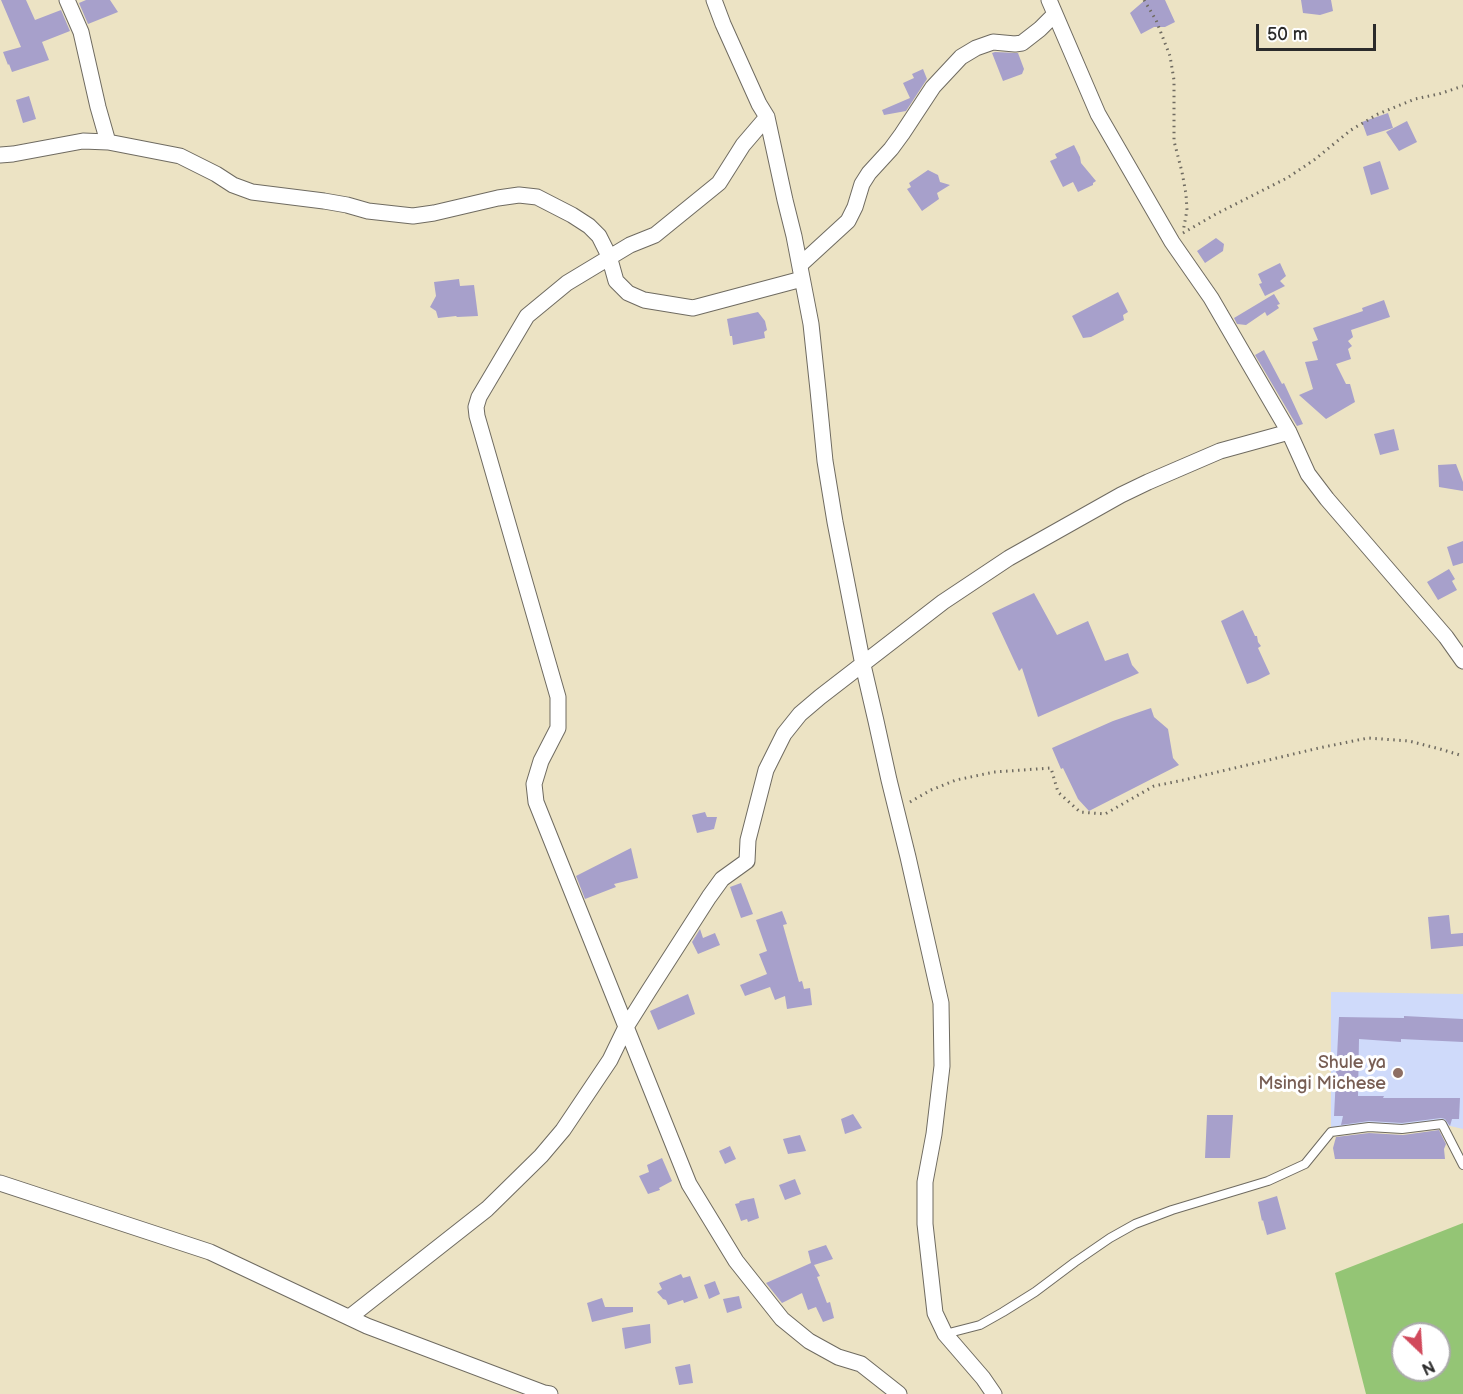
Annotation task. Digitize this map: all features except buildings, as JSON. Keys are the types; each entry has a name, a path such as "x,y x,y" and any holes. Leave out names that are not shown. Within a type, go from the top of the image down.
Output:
{"street":[{"path":"67,0 81,32 108,142"},
{"path":"714,0 759,104 767,117 811,324 825,461 863,665 941,1003 942,1066 934,1134 925,1182 925,1224 935,1312 945,1334 994,1394"},
{"path":"0,154 13,154 83,141 108,142 180,156 233,185 252,192 347,204 377,212 413,216 498,198 519,195 537,197 572,215 599,236 609,256 616,281 628,293 644,300 693,308 801,272 848,221 862,184 869,173 891,149 933,87 961,57 993,42 1022,43 1040,29 1052,7"},
{"path":"1052,7 1098,114 1177,237 1288,432 1308,474 1446,637 1463,661"},
{"path":"767,117 743,145 719,183 655,235 609,256 567,283 527,316 479,397 476,407 558,697 558,728 541,760 534,784 536,802 689,1184 736,1261 782,1319 809,1341 838,1357 861,1364 899,1394"},
{"path":"346,1316 351,1316 487,1209 541,1156 563,1130 610,1060 626,1027 709,897 723,879 747,861 748,840 766,770 784,734 800,714 943,602 1009,558 1093,510 1148,482 1220,451 1288,432"},
{"path":"0,1183 210,1252 378,1330 550,1394"}],"lane":[{"path":"945,1334 980,1325 1003,1312 1035,1292 1101,1244 1135,1224 1172,1210 1268,1181 1305,1164 1331,1132 1369,1127 1402,1129 1442,1124 1463,1165"}],"path":[{"path":"1144,0 1156,20 1170,56 1174,80 1174,141 1182,171 1187,210 1177,237"},
{"path":"1177,237 1287,178 1351,130 1378,114 1415,99 1463,86"},
{"path":"896,810 956,780 994,771 1051,768 1058,792 1080,812 1105,814 1154,786 1368,738 1409,741 1463,756"}],"shaded area":[{"path":"1331,992 1463,994 1463,1129 1442,1124 1331,1132"}],"green space":[{"path":"1463,1223 1463,1394 1366,1394 1335,1273"}],"place":[{"name":"Shule ya Msingi Michese","path":"1398,1073"}]}
